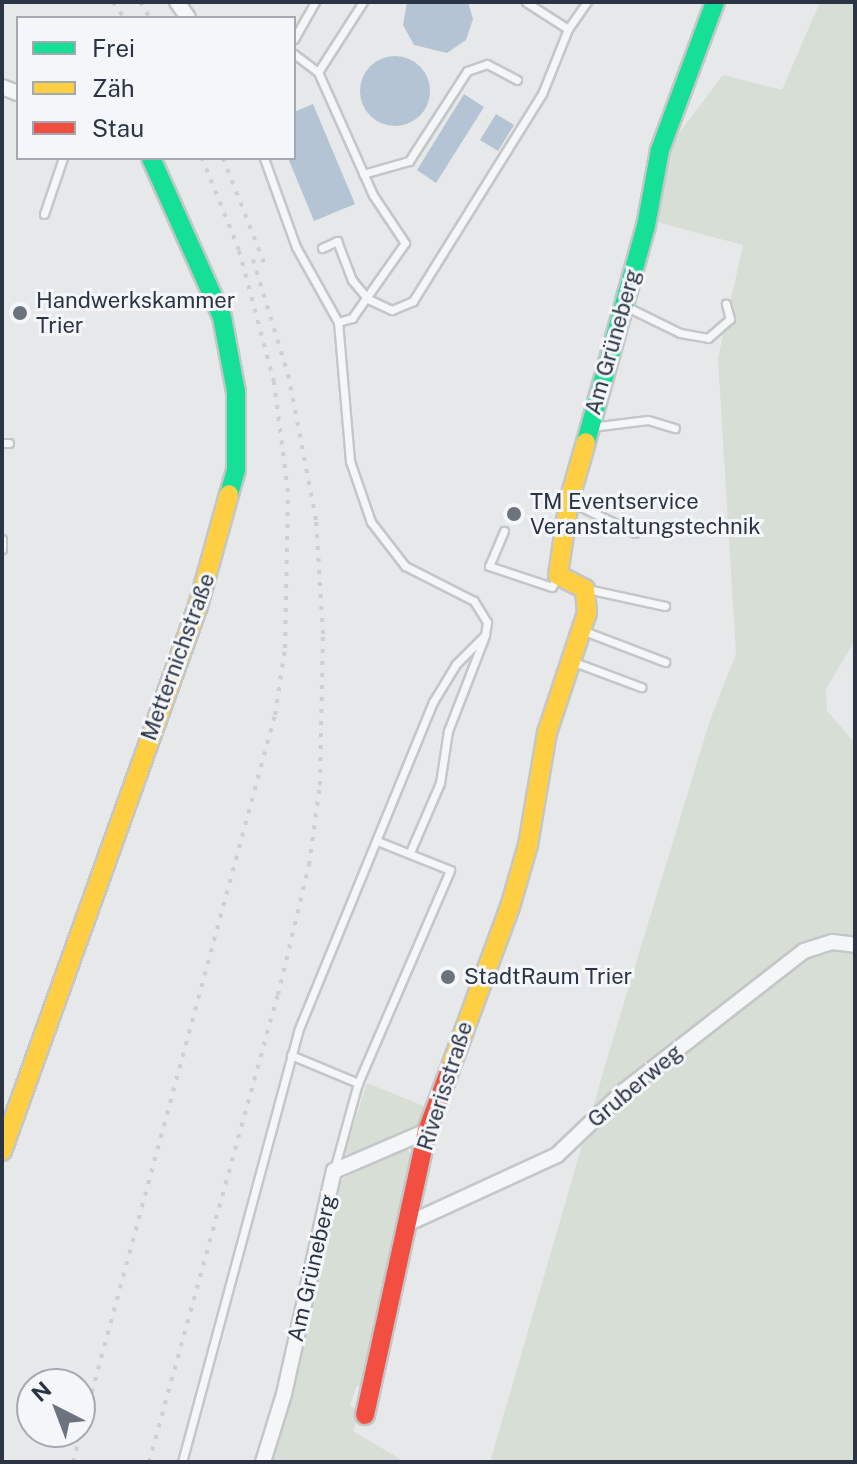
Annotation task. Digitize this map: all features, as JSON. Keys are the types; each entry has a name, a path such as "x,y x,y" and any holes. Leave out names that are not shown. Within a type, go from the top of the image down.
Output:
{"street":[{"name":"Am Grüneberg","path":"558,575 569,501 623,305 660,150 715,2"},
{"name":"Metternichstraße","path":"2,1151 200,600 236,470 236,392 222,317 152,160"},
{"path":"558,575 585,589 582,630 566,665"},
{"name":"Riverisstraße","path":"365,1415 427,1131 510,907 530,835 536,775 566,665"},
{"name":"Gruberweg","path":"407,1224 557,1155 624,1091 804,951 832,942 855,945"},
{"name":"Am Grüneberg","path":"263,1462 284,1394 334,1171 427,1131"}],"lane":[{"path":"296,35 315,2"},
{"path":"318,72 363,2"},
{"path":"526,2 568,29"},
{"path":"322,248 337,241 352,280 368,299 392,310 413,301 542,94 568,29 587,2"},
{"path":"296,56 318,72 363,174 405,243 352,318 338,322"},
{"path":"363,174 393,170 409,161 467,71 487,64 517,80"},
{"path":"44,214 62,160"},
{"path":"265,160 296,247 338,322 350,461 371,522 405,566 481,606 487,622 485,635 448,731 440,783 411,850"},
{"path":"623,305 671,330 708,338 730,319 726,304"},
{"path":"588,427 648,420 675,428"},
{"path":"569,501 635,533"},
{"path":"504,531 489,566 552,587 558,575"},
{"path":"2,539 2,549"},
{"path":"585,589 665,606"},
{"path":"582,630 665,662"},
{"path":"182,1462 291,1055 444,680 485,635"},
{"path":"566,665 641,687"},
{"path":"334,1171 358,1083 450,870 411,850 377,841"},
{"path":"291,1055 358,1083"}],"shaded area":[{"path":"820,2 855,2 855,640 826,689 827,711 855,743 855,1462 490,1462 612,1042 710,720 736,654 718,358 743,245 653,221 664,153 723,75 782,90"},
{"path":"367,1083 426,1107 419,1124 349,1157 345,1152"},
{"path":"396,1150 408,1150 413,1156 367,1379 356,1388 350,1405 359,1411 353,1431 405,1462 269,1462 294,1380 337,1182"}],"water":[{"path":"407,2 468,2 473,19 466,40 447,53 414,45 403,25"},
{"path":"395,56 414,62 424,72 430,91 424,110 414,120 395,126 376,120 366,110 360,91 366,72 376,62"},
{"path":"464,94 484,107 436,183 417,170"},
{"path":"313,104 355,204 314,221 289,160 296,160 296,111"},
{"path":"496,114 514,125 498,151 480,140"}],"railway":[{"path":"113,2 123,16"},
{"path":"140,2 149,16"},
{"path":"73,1462 275,715 285,648 288,492 274,382 239,250 203,160"},
{"path":"224,160 266,268"},
{"path":"149,1462 278,995 309,865 320,785 323,634 316,520 289,378 252,256"}],"traffic: fast":[{"path":"586,442 646,226 660,150 715,2"},
{"path":"152,160 222,317 236,392 236,470 229,494"}],"traffic: slow":[{"path":"450,1069 510,907 528,845 547,733 587,613 585,589 558,575 569,501 586,442"},
{"path":"2,1151 198,606 229,494"}],"traffic: jam":[{"path":"365,1415 427,1131 450,1069"}],"place":[{"name":"Handwerkskammer Trier","path":"20,313"},
{"name":"TM Eventservice Veranstaltungstechnik","path":"514,514"},
{"name":"StadtRaum Trier","path":"448,977"}]}
